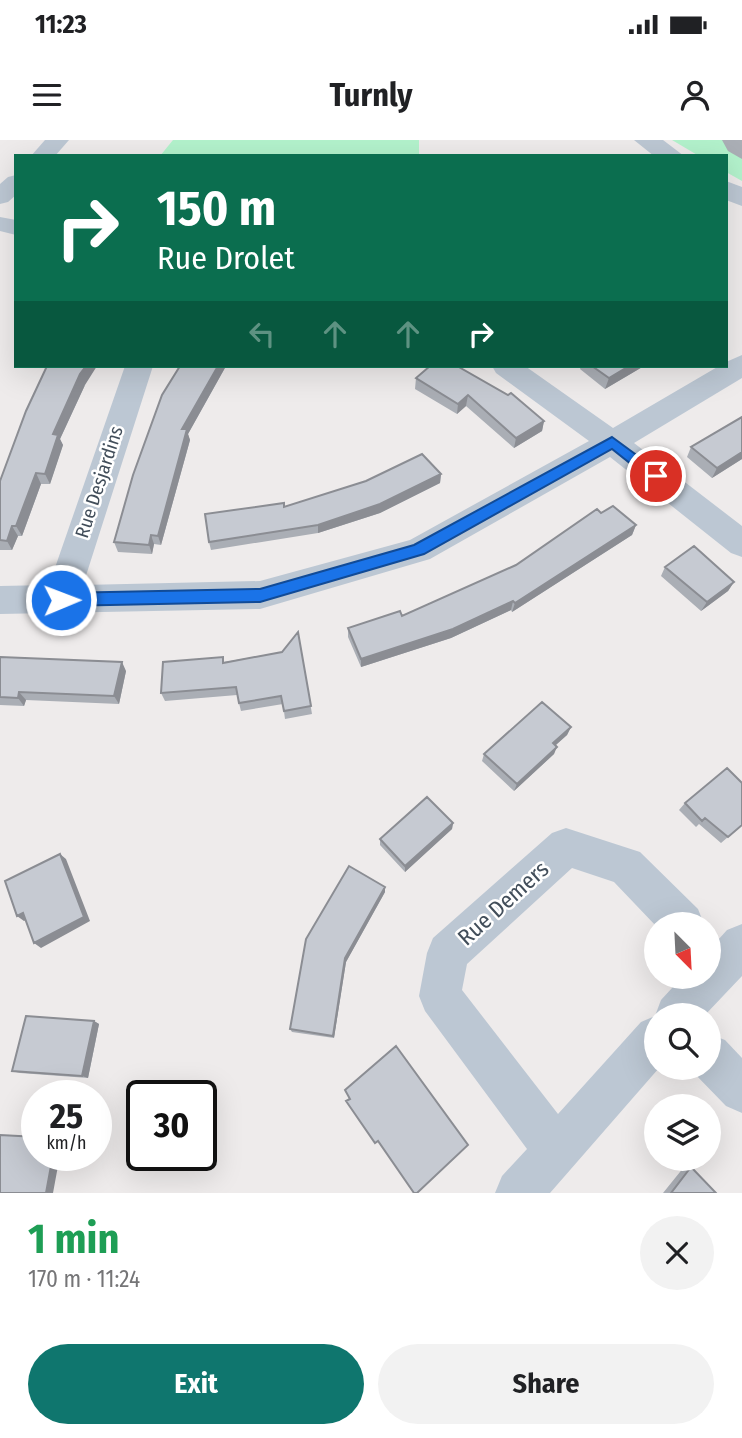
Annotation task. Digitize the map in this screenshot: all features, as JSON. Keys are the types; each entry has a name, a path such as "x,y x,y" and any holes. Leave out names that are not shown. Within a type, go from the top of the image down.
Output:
{"street":[{"path":"44,154 58,140"},
{"path":"646,140 669,154"},
{"path":"0,197 14,184"},
{"path":"0,600 260,595 419,550 612,442 742,365"},
{"name":"Rue Desjardins","path":"61,600 138,368"},
{"path":"509,368 612,442 742,544"},
{"name":"Rue Demers","path":"557,1151 440,996 448,953 566,847 626,866 671,912"},
{"path":"685,1003 725,953"},
{"path":"519,1193 644,1052"},
{"path":"721,1068 742,1090"}],"green space":[{"path":"173,140 419,140 419,154 162,154"},
{"path":"672,140 742,140 742,181 728,173 728,154 696,154"}],"building":[{"path":"46,368 84,368 53,434 58,435 45,474 36,473 16,526 12,526 7,541 0,540 0,481 26,411"},
{"path":"179,368 217,368 182,429 187,429 158,536 151,535 149,545 114,542 133,475 162,395"},
{"path":"428,368 461,368 508,395 511,393 544,421 516,438 468,395 458,404 416,378"},
{"path":"595,368 626,368 609,378"},
{"path":"742,417 742,452 717,468 691,447"},
{"path":"422,454 441,474 380,504 318,525 209,542 205,514 284,503 284,507 366,481"},
{"path":"613,506 636,525 515,603 513,601 453,629 361,659 348,628 400,611 402,616 516,565 597,509 601,513"},
{"path":"694,546 734,582 707,602 665,567"},
{"path":"298,632 311,706 284,711 281,696 239,703 236,687 161,693 163,662 223,657 223,663 282,652"},
{"path":"0,657 122,662 114,696 19,692 18,698 0,697"},
{"path":"542,702 571,727 553,743 557,747 517,784 484,754"},
{"path":"727,768 742,783 742,825 728,837 705,818 702,821 685,803"},
{"path":"427,797 453,823 405,866 380,839"},
{"path":"60,854 84,917 34,943 23,913 17,916 5,881"},
{"path":"349,866 385,887 345,958 333,1036 290,1029 306,939"},
{"path":"26,1016 94,1021 82,1076 12,1071"},
{"path":"396,1046 468,1145 417,1193 414,1193 378,1141 375,1143 346,1101 350,1099 345,1090"},
{"path":"0,1135 21,1136 21,1171 50,1171 46,1193 0,1193"},
{"path":"688,1171 695,1171 716,1193 671,1193"}],"route":[{"path":"61,600 260,595 419,550 612,442 656,476"}]}
